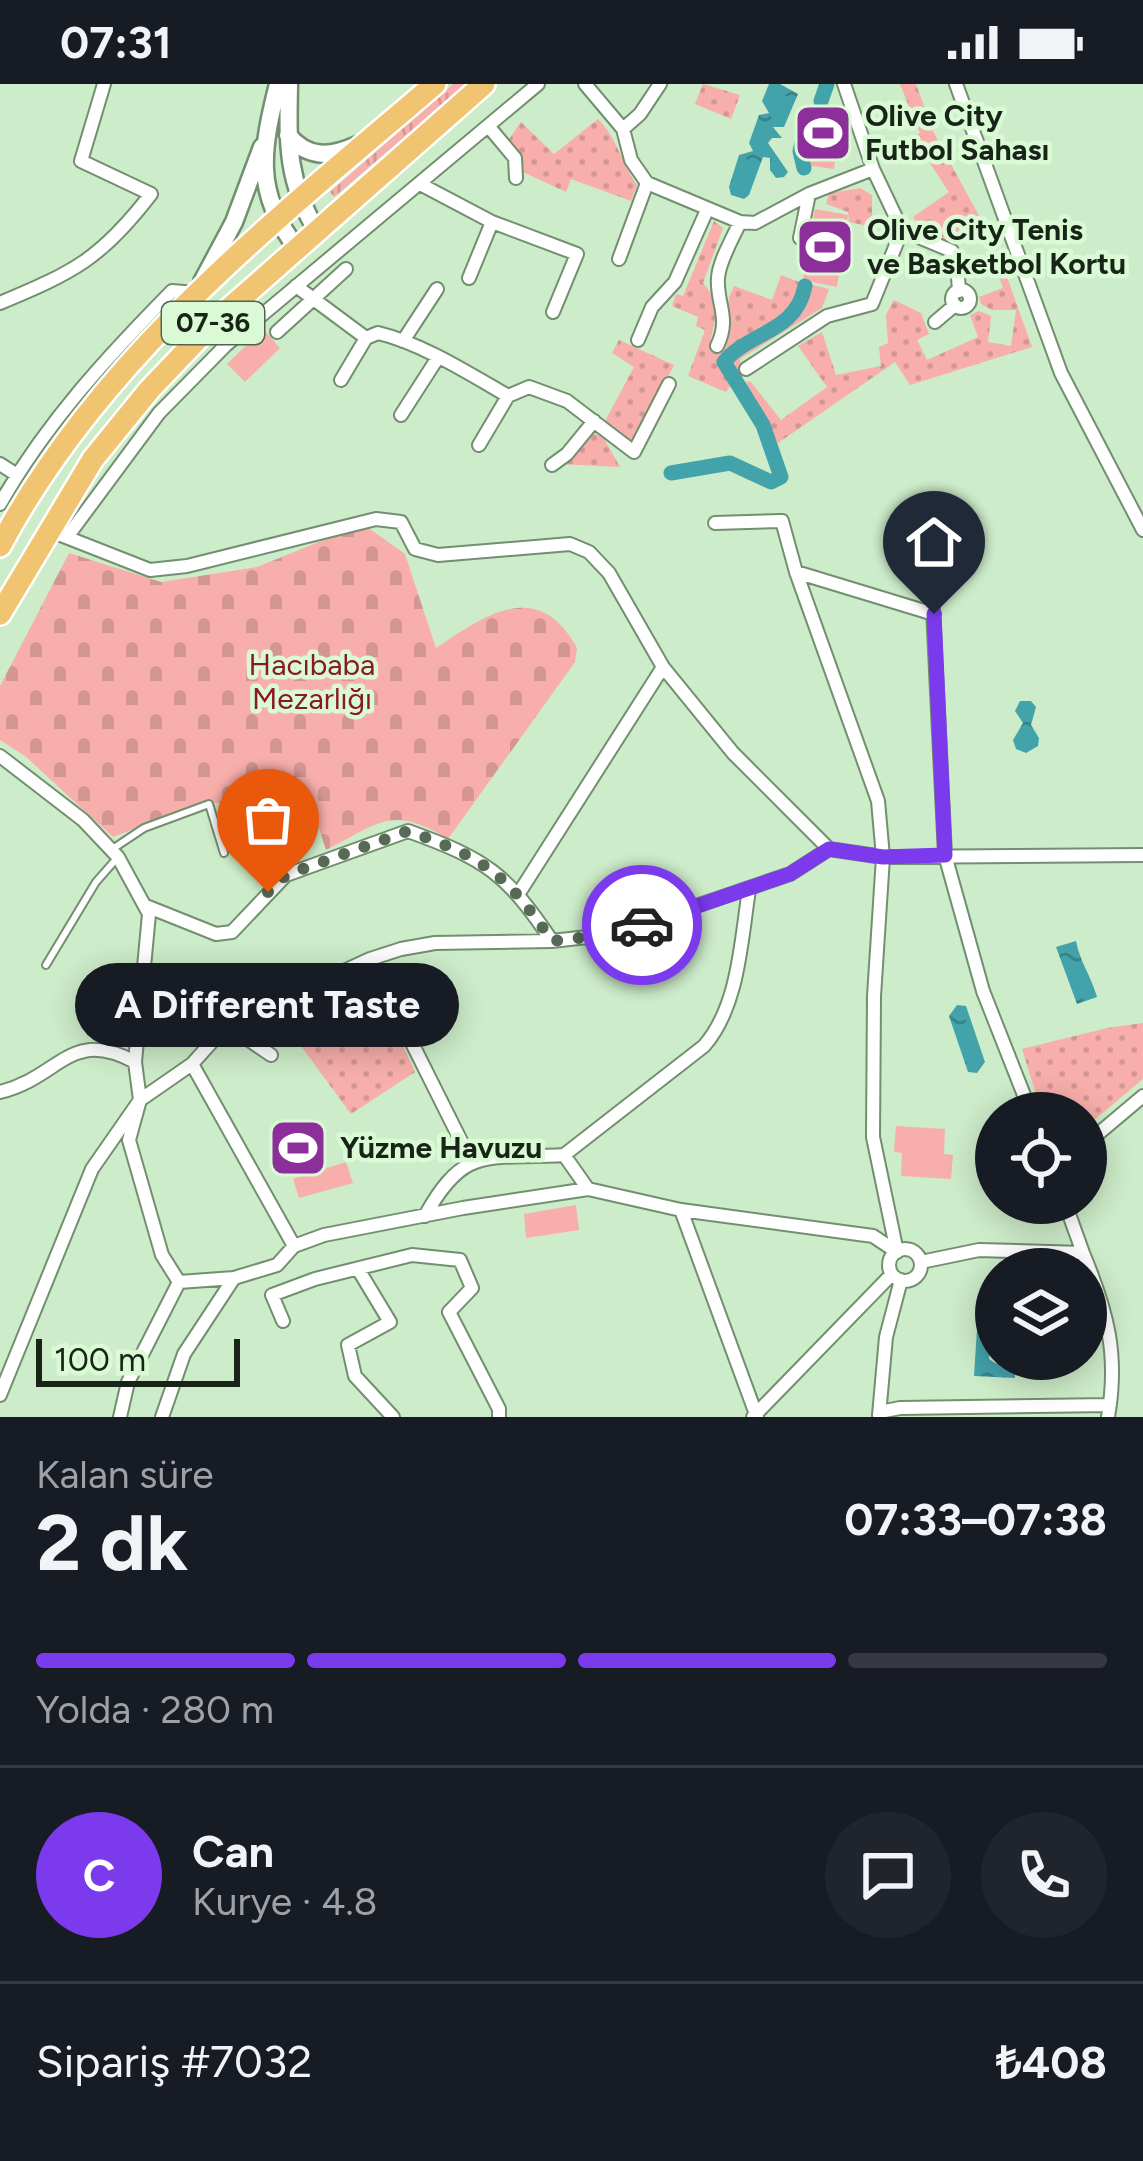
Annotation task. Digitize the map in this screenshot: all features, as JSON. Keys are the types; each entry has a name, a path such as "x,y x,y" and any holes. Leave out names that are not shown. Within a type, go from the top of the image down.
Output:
{"highway":[{"name":"07-36","path":"0,546 72,434 133,359 275,221 435,84"},
{"name":"07-36","path":"0,614 57,533 93,458 150,389 214,322 484,84"}],"street":[{"path":"0,303 81,267 120,234 151,194 81,161 104,84"},
{"path":"0,504 68,401 172,291 196,294 234,222 264,140 278,84"},
{"path":"289,84 289,160 299,202 317,231"},
{"path":"538,84 226,345 159,413 57,533 150,570 187,566 376,519 401,522 415,549 438,555 570,544 589,552 609,573 663,667 733,753 829,849 883,857 1143,855"},
{"path":"585,84 623,129 631,160 647,183 740,222 755,223 808,194 873,169"},
{"path":"623,129 640,114 660,84"},
{"path":"956,84 1061,373 1143,530"},
{"path":"842,86 902,230 952,251 957,262 957,298 935,322"},
{"path":"489,127 518,163 516,178"},
{"path":"288,135 299,149 333,156 378,133"},
{"path":"264,140 269,202 275,221 297,248"},
{"path":"619,259 647,183"},
{"path":"420,184 492,222 577,254 553,312"},
{"path":"800,238 808,194"},
{"path":"638,340 652,307 675,282 707,210"},
{"path":"469,278 492,222"},
{"path":"717,346 724,309 717,280 740,222"},
{"path":"746,369 827,316 872,304 902,230"},
{"path":"277,332 346,268"},
{"path":"296,286 366,338"},
{"path":"403,341 437,289"},
{"path":"341,380 366,338 378,333 403,341 508,397"},
{"path":"401,415 437,359"},
{"path":"479,445 508,397 523,388 535,388 567,401 634,452 669,383"},
{"path":"552,465 594,421"},
{"path":"0,464 16,475"},
{"path":"715,523 782,521 878,801 883,857 874,996 873,1137 897,1252 891,1260 897,1277 879,1414 1109,1411 1114,1350 1107,1323"},
{"path":"930,548 945,855 983,991 1023,1092"},
{"path":"796,572 934,614"},
{"path":"519,892 663,667"},
{"path":"0,756 83,820 114,854 146,905 151,920 135,1062 140,1100 129,1141 163,1255 179,1282"},
{"path":"146,905 216,934 232,932 286,875 408,831 490,866 519,892 552,941"},
{"path":"0,1395 92,1168 140,1100 192,1064 227,1025 370,959 435,943 552,941 614,934 790,874 829,849"},
{"path":"425,1216 449,1176 472,1161 564,1155 704,1046 717,1032 733,985 749,890"},
{"path":"370,959 472,1161"},
{"path":"227,1025 271,1054"},
{"path":"0,1091 21,1086 92,1047 110,1048 135,1062"},
{"path":"192,1064 294,1246"},
{"path":"1107,1128 1140,1102"},
{"path":"564,1155 588,1189"},
{"path":"179,1282 234,1278 277,1264 294,1246 324,1235 588,1189 682,1210 873,1236 897,1252 911,1250 921,1262"},
{"path":"682,1210 755,1416 897,1277 916,1276 921,1262"},
{"path":"921,1262 975,1251"},
{"path":"284,1321 272,1295 315,1279 412,1255 460,1260 472,1288 449,1312 499,1417"},
{"path":"358,1269 390,1322 348,1345 355,1376 393,1417"},
{"path":"162,1417 184,1354 234,1278"},
{"path":"120,1417 128,1382 179,1282"}],"lane":[{"path":"46,965 114,854 144,828 209,804 224,853"}],"green space":[{"path":"453,84 467,84 334,197 330,192"},
{"path":"703,84 740,95 731,119 695,104"},
{"path":"900,84 916,84 933,131 997,249 1032,347 910,385 895,362 778,443 741,389 750,381 781,420 827,387 798,346 822,332 836,375 881,366 879,347 888,343 886,315 894,300 921,313 929,334 917,340 927,360 978,337 970,315 979,311 991,316 988,342 1011,346 1016,310 992,310 979,297 1003,288 985,238 954,242 928,233 913,217 949,192 919,147 890,165 881,148 920,133"},
{"name":"Olive City Futbol Sahası","path":"812,106 841,108 834,169 804,165"},
{"path":"598,119 637,185 631,201 571,179 566,192 521,171 521,158 507,142 521,122 554,154"},
{"path":"860,188 872,195 872,227 849,222 848,212 826,204 829,193"},
{"name":"Olive City Tenis ve Basketbol Kortu","path":"815,209 848,215 837,287 803,280"},
{"path":"714,221 723,228 703,283 715,306 709,348 718,352 726,346 734,286 772,300 781,275 802,283 798,297 781,318 723,360 731,385 726,392 688,376 705,330 696,326 698,317 672,306 676,294 683,296"},
{"path":"809,284 829,289 822,308 740,359 743,383 750,381 741,389 726,362 784,325"},
{"path":"263,329 280,348 245,382 227,364"},
{"path":"619,340 674,365 633,445 604,423 634,367 612,353"},
{"path":"590,432 603,437 620,467 559,464"},
{"name":"Hacıbaba Mezarlığı","path":"370,529 405,554 436,648 491,615 528,608 562,626 577,648 575,662 448,839 413,822 386,821 326,850 313,810 204,802 113,837 25,756 0,740 0,686 69,553 161,582 257,567 346,531"},
{"path":"367,966 415,1072 351,1114 273,1008"},
{"path":"1143,1023 1143,1079 1107,1109 1107,1092 1035,1092 1022,1049"},
{"path":"896,1126 945,1129 944,1154 953,1155 951,1179 901,1176 902,1153 894,1152"},
{"path":"346,1162 353,1183 299,1198 293,1179"},
{"path":"576,1205 579,1230 526,1238 524,1214"}],"water":[{"path":"769,84 798,94 784,127 773,127 782,138 768,143 788,172 776,178 770,158 763,157 744,199 731,195 729,187 739,155 753,151 749,143 759,115 769,113 762,101"},
{"path":"1020,701 1031,701 1036,707 1031,725 1038,746 1026,753 1016,749 1013,740 1023,723 1015,711"},
{"path":"1076,941 1097,997 1077,1004 1056,947"},
{"path":"957,1005 966,1006 985,1062 977,1073 968,1072 949,1016"}],"waterway":[{"path":"821,101 827,84"},
{"path":"804,168 800,151 807,123"},
{"path":"671,473 730,463 771,482 781,477 763,425 724,362 782,323 800,301 805,286"}],"way so far":[{"path":"268,892 286,875 408,831 490,866 519,892 552,941 614,934 642,925"}],"place":[{"name":"Olive City Futbol Sahası","path":"823,133"},
{"name":"Olive City Tenis ve Basketbol Kortu","path":"825,247"},
{"name":"A Different Taste","path":"268,892"},
{"name":"Yüzme Havuzu","path":"298,1148"}],"route":[{"path":"642,925 790,874 829,849 883,857 945,855 934,614"}]}
